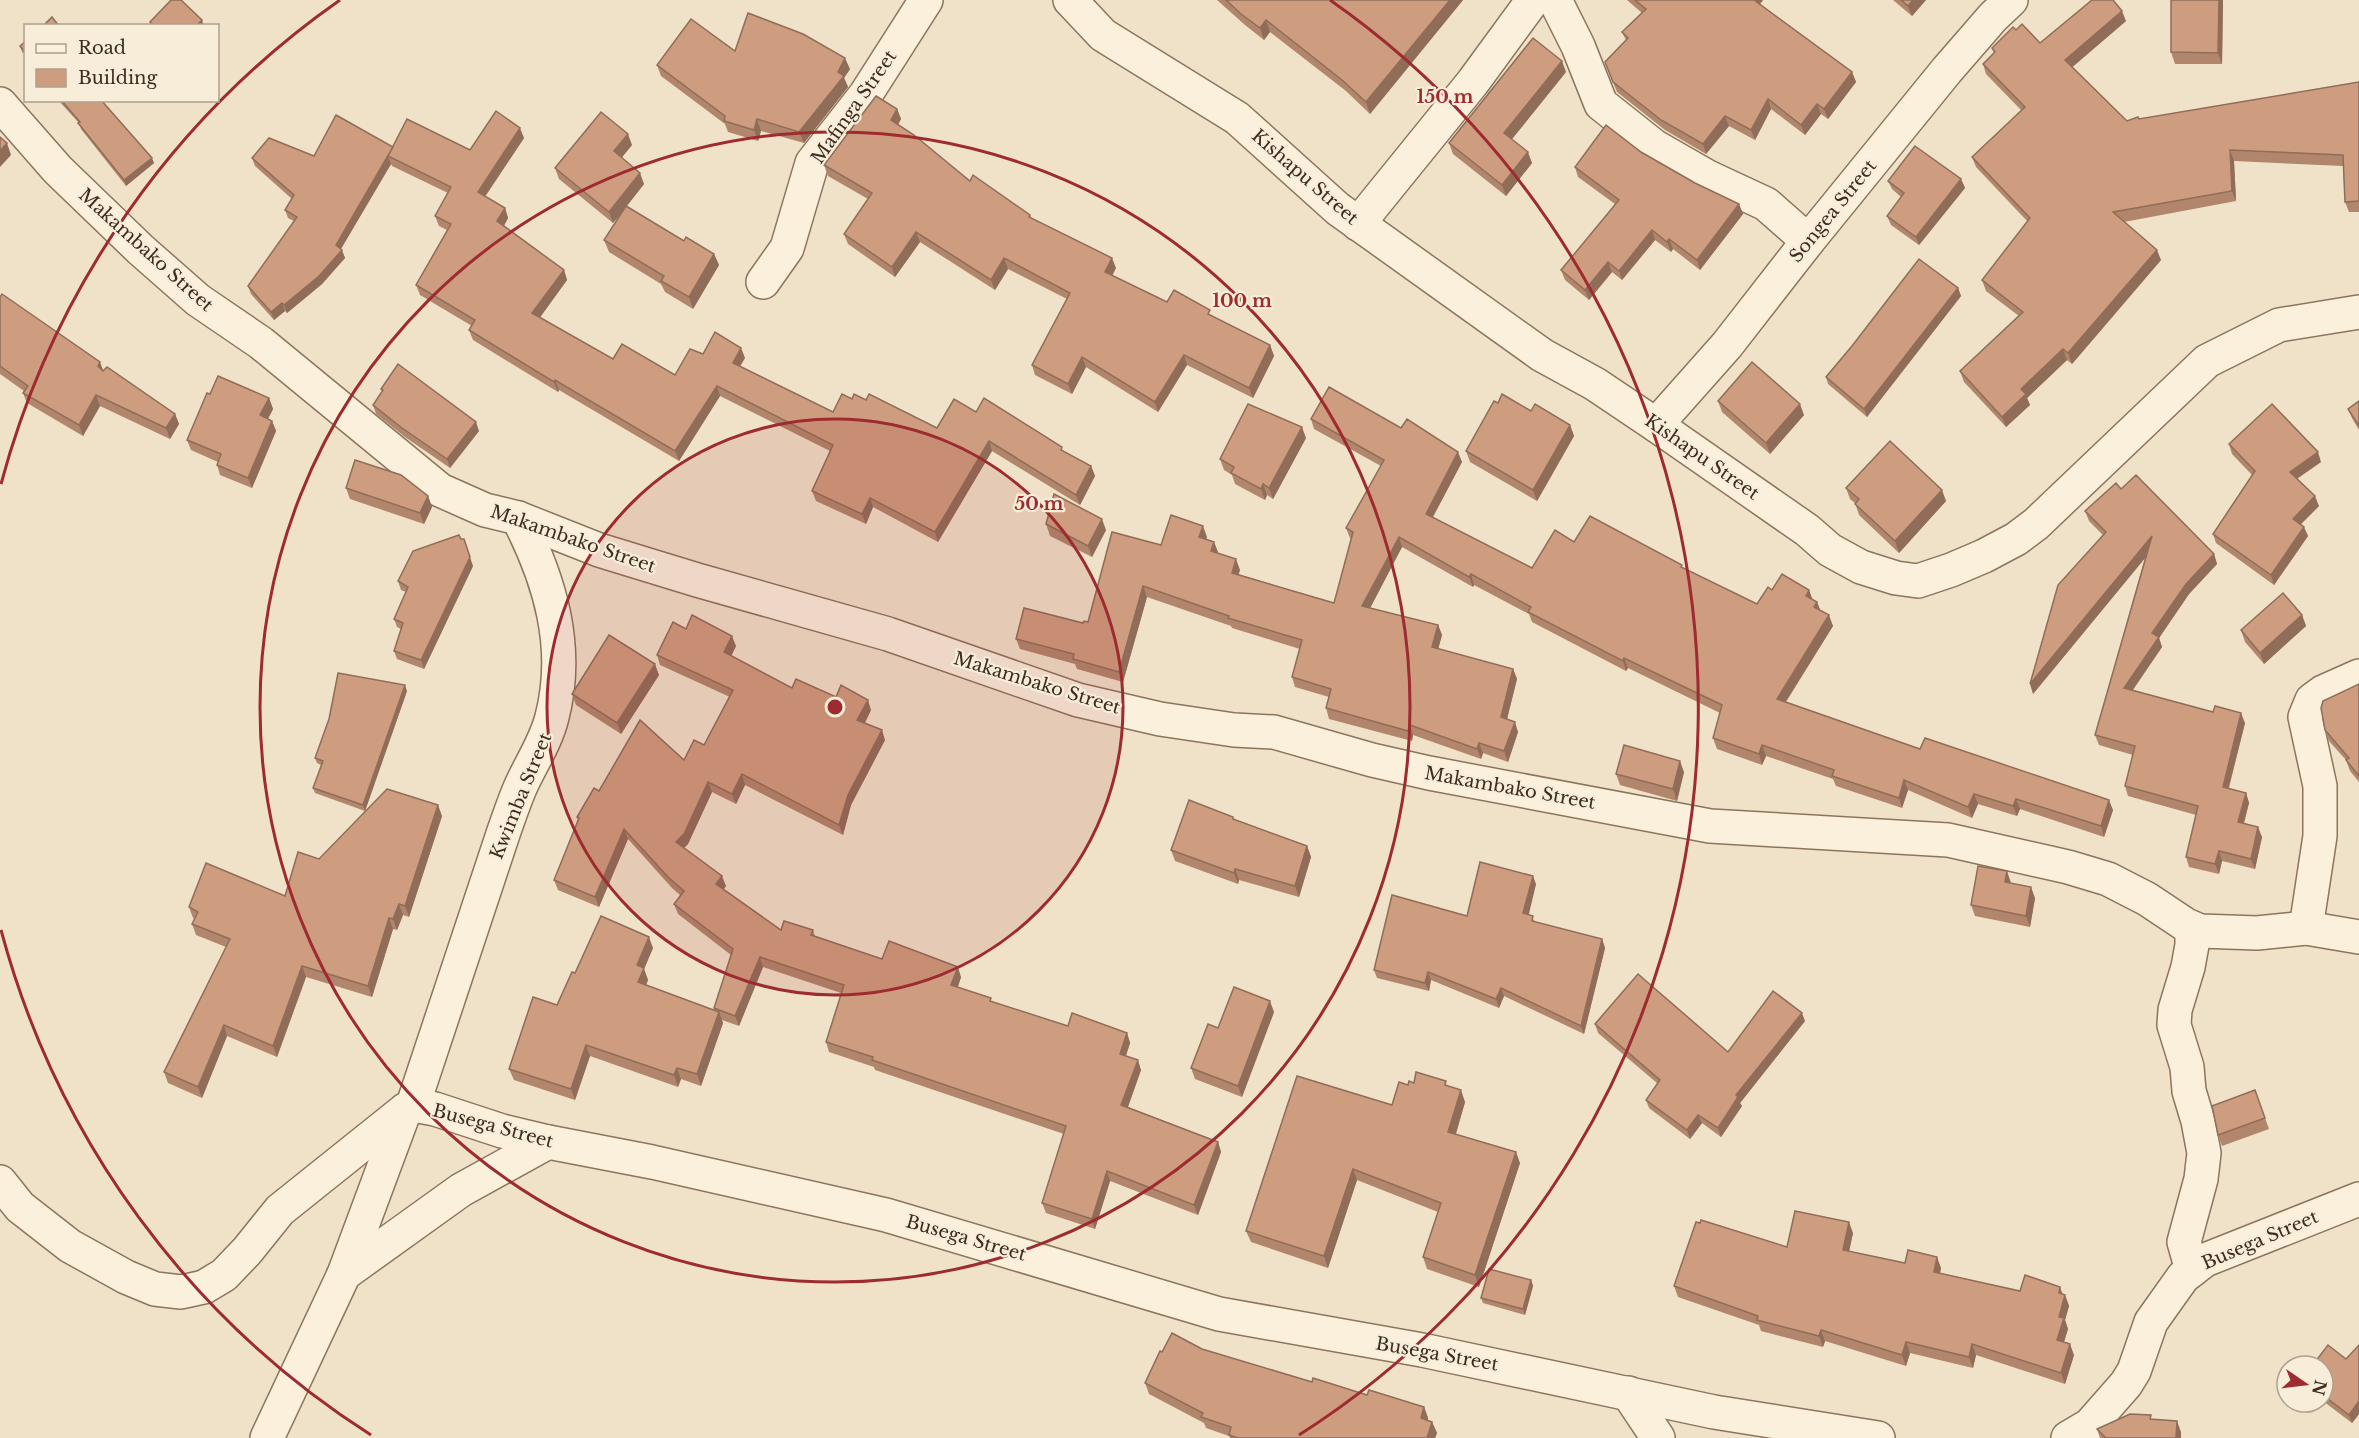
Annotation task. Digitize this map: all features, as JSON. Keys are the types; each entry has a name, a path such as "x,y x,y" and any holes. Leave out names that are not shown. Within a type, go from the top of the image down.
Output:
{"street":[{"name":"Mafinga Street","path":"763,282 787,248 812,164 866,94 927,0"},
{"name":"Kishapu Street","path":"1070,0 1103,35 1237,118 1338,209 1542,355 1595,384 1656,425 1797,523 1830,550 1862,567 1896,578 1918,581 1951,570 2016,539 2036,524 2207,361 2279,325 2359,312"},
{"path":"1358,224 1473,82 1533,0"},
{"path":"1555,0 1578,46 1601,104 1654,146 1708,177 1766,204 1808,241"},
{"name":"Songea Street","path":"1656,425 1727,345 1947,70 1993,17 2012,0"},
{"name":"Makambako Street","path":"0,104 58,170 140,249 198,300 261,343 440,490 485,510 518,518 599,550 888,634 1078,700 1160,719 1234,730 1274,732 1372,760 1429,773 1710,826 1948,840 2068,867 2108,879 2147,899 2192,928 2215,932 2257,933 2306,928 2359,937"},
{"name":"Kwimba Street","path":"409,1107 504,831 552,718 557,693 560,656 553,605 540,566 518,518"},
{"path":"2306,928 2320,836 2320,786 2305,717 2312,700 2323,692 2359,676"},
{"path":"2192,928 2190,956 2175,1010 2174,1025 2187,1067 2189,1091 2204,1153 2201,1179 2184,1242 2193,1270"},
{"path":"0,1182 20,1207 70,1246 126,1277 155,1289 181,1292 204,1287 224,1275 280,1210 409,1107"},
{"name":"Busega Street","path":"267,1438 344,1274 409,1107 435,1109 501,1131 886,1215 1219,1314 1422,1350 1714,1412 1878,1438"},
{"path":"344,1274 461,1190 548,1142"},
{"name":"Busega Street","path":"2080,1435 2126,1384 2134,1371 2151,1322 2183,1277 2205,1260 2359,1199"},
{"path":"1628,1393 1658,1438"}],"building":[{"path":"171,0 181,0 202,20 198,24 152,24 150,22"},
{"path":"1226,0 1450,0 1366,102 1266,20 1260,28"},
{"path":"1635,0 1754,0 1852,72 1824,109 1817,104 1801,125 1768,99 1751,130 1725,116 1703,144 1661,120 1613,82 1605,62 1628,38 1622,32 1646,9"},
{"path":"1901,0 1913,0 1908,6"},
{"path":"2092,0 2113,0 2122,11 2065,60 2127,121 2138,117 2139,119 2359,82 2359,201 2345,202 2343,155 2230,150 2232,191 2113,212 2157,250 2068,353 2063,349 2021,389 2026,394 2002,417 1960,371 2023,312 1982,280 2030,218 1972,157 2025,107 1983,64 1995,52 1992,48 2013,27 2016,30 2022,24 2040,43"},
{"path":"2171,0 2219,0 2218,53 2171,52"},
{"path":"748,13 803,34 845,58 838,72 844,76 799,132 757,119 754,130 724,121 725,116 657,65 691,19 735,51"},
{"path":"52,17 57,24 45,24"},
{"path":"1533,38 1562,61 1504,133 1528,152 1502,185 1449,143"},
{"path":"876,96 897,109 891,120 914,135 970,181 973,175 1030,215 1029,217 1112,258 1105,272 1167,302 1174,290 1210,310 1208,314 1270,345 1249,388 1184,355 1155,402 1082,357 1068,384 1032,365 1070,293 1004,258 991,280 916,232 892,267 844,234 872,193 824,165"},
{"path":"63,102 103,102 152,158 124,180 78,123 80,122"},
{"path":"496,111 520,128 478,192 505,208 497,221 564,270 532,313 613,359 622,344 675,375 690,349 703,354 715,332 741,348 733,363 833,412 842,394 852,399 854,394 866,400 869,394 937,428 954,399 976,412 984,398 1062,447 1061,450 1091,466 1076,495 989,441 935,532 870,498 862,514 812,491 833,445 717,386 675,451 469,330 475,320 416,285 451,224 435,216 451,187 388,156 407,119 470,150"},
{"path":"601,112 628,134 614,151 640,173 609,212 555,168"},
{"path":"336,115 393,147 336,245 342,250 319,276 284,305 282,303 271,312 248,286 297,217 285,210 294,195 252,158 269,138 314,156"},
{"path":"1606,125 1641,152 1695,183 1739,204 1697,260 1669,239 1667,242 1652,230 1619,271 1608,262 1585,290 1561,270 1619,200 1575,167"},
{"path":"0,137 7,143 0,151"},
{"path":"1915,146 1961,179 1916,237 1887,216 1904,193 1888,181"},
{"path":"626,206 684,241 686,237 714,254 689,297 661,281 664,276 604,240"},
{"path":"1919,259 1958,288 1864,409 1826,377"},
{"path":"2,294 100,362 98,366 103,371 107,367 175,414 166,428 96,395 79,425 23,393 28,386 0,366 0,297"},
{"path":"1752,362 1800,404 1766,443 1718,401"},
{"path":"398,364 476,422 447,459 373,405"},
{"path":"218,376 269,398 260,415 272,421 248,478 217,465 221,454 187,440 207,393 210,394"},
{"path":"1329,387 1401,428 1407,419 1458,452 1426,514 1532,568 1555,530 1574,542 1590,516 1682,565 1681,567 1757,604 1768,587 1772,590 1782,574 1809,590 1806,596 1817,602 1814,607 1829,615 1777,699 1920,749 1925,738 2109,800 2101,826 2016,799 2013,806 1974,794 1968,807 1904,780 1899,798 1832,776 1834,770 1762,745 1759,754 1713,738 1722,705 1624,658 1623,661 1528,612 1531,607 1471,574 1469,577 1399,537 1362,606 1438,625 1432,647 1513,669 1501,717 1515,722 1504,751 1479,743 1477,749 1410,725 1408,731 1326,708 1331,689 1292,677 1302,640 1228,618 1229,616 1143,586 1119,672 1073,659 1074,654 1016,639 1024,608 1083,623 1088,622 1112,532 1161,545 1171,515 1203,526 1199,537 1214,542 1211,551 1236,559 1232,573 1334,603 1353,532 1346,528 1384,460 1311,419"},
{"path":"1502,394 1531,411 1535,404 1570,425 1533,490 1466,451 1494,401 1498,403"},
{"path":"2359,401 2359,426 2348,409"},
{"path":"1248,404 1302,427 1269,488 1263,484 1261,489 1231,473 1234,467 1220,459"},
{"path":"2272,404 2318,452 2290,472 2315,496 2293,519 2304,527 2271,575 2213,534 2255,471 2229,444"},
{"path":"1890,441 1942,490 1895,541 1855,504 1859,499 1846,488"},
{"path":"355,460 401,475 428,496 420,513 346,488"},
{"path":"2136,475 2214,554 2186,584 2152,633 2159,637 2124,688 2213,712 2215,706 2241,713 2223,787 2246,793 2238,822 2258,827 2251,859 2219,851 2215,864 2186,857 2198,806 2125,786 2135,746 2095,735 2152,536 2030,684 2058,585 2106,532 2085,511 2116,483 2121,489"},
{"path":"1054,494 1102,519 1088,546 1046,524"},
{"path":"459,535 461,539 464,539 470,557 421,660 394,651 403,623 394,619 408,587 398,581 413,551"},
{"path":"2283,593 2302,615 2260,653 2241,630"},
{"path":"692,615 732,636 724,652 792,688 796,679 836,697 841,685 868,700 857,720 882,730 848,795 839,825 742,774 732,794 708,782 684,834 676,842 722,876 716,884 781,930 784,921 813,930 811,935 882,959 889,941 958,967 951,985 991,998 990,1001 1068,1026 1072,1013 1127,1033 1120,1054 1138,1060 1121,1105 1218,1142 1194,1205 1107,1171 1092,1219 1042,1203 1066,1126 826,1042 844,985 760,957 735,1016 714,1008 733,949 674,904 684,891 624,829 595,897 554,880 579,818 577,817 594,788 599,791 640,720 684,760 694,740 704,745 733,690 657,655 673,622 686,629"},
{"path":"609,635 655,664 617,723 572,694"},
{"path":"338,673 405,685 363,805 313,788 323,761 315,758 329,719"},
{"path":"2359,684 2359,776 2346,760 2349,758 2325,730 2321,708 2323,701"},
{"path":"1624,745 1680,761 1673,789 1616,774"},
{"path":"387,789 438,805 405,906 399,904 393,919 389,918 368,986 302,966 273,1046 224,1025 198,1087 164,1072 230,939 192,924 198,912 189,907 206,863 285,896 298,852 319,859"},
{"path":"1189,800 1307,846 1295,886 1235,869 1234,873 1171,850"},
{"path":"1480,862 1533,876 1523,913 1533,916 1532,921 1602,939 1581,1026 1501,988 1496,999 1428,972 1425,983 1374,970 1392,895 1467,916"},
{"path":"1978,866 2007,871 2005,882 2031,887 2026,916 1971,905"},
{"path":"601,916 649,937 637,965 644,968 638,982 719,1012 697,1074 677,1068 674,1075 586,1045 571,1089 509,1069 533,997 557,1005 572,972 575,973"},
{"path":"1638,974 1728,1052 1773,991 1802,1013 1736,1095 1738,1097 1718,1128 1698,1115 1687,1130 1646,1100 1660,1080 1595,1024"},
{"path":"1234,987 1270,1001 1238,1086 1191,1068 1208,1024 1218,1028"},
{"path":"1416,1072 1446,1081 1445,1085 1461,1090 1448,1132 1516,1152 1475,1275 1423,1257 1441,1203 1353,1169 1324,1256 1246,1231 1297,1076 1392,1105 1399,1082 1408,1085 1409,1081 1414,1083"},
{"path":"2255,1090 2265,1118 2218,1135 2212,1106"},
{"path":"1795,1211 1849,1222 1843,1250 1905,1263 1908,1250 1937,1257 1934,1272 2020,1291 2025,1275 2060,1287 2059,1293 2065,1295 2059,1317 2064,1318 2057,1340 2070,1344 2061,1373 1972,1344 1969,1357 1906,1342 1902,1355 1821,1330 1819,1336 1757,1320 1758,1316 1674,1286 1696,1222 1700,1223 1701,1220 1787,1247"},
{"path":"1489,1269 1531,1280 1523,1309 1481,1298"},
{"path":"1172,1333 1202,1349 1312,1382 1313,1378 1367,1395 1369,1390 1424,1407 1421,1418 1432,1422 1427,1438 1238,1438 1229,1435 1231,1427 1201,1417 1203,1413 1145,1383 1160,1351 1162,1352"},
{"path":"2328,1345 2346,1359 2359,1345 2359,1401 2349,1415 2335,1404 2335,1354 2321,1354"},
{"path":"2130,1414 2151,1415 2150,1419 2177,1421 2176,1438 2106,1438 2097,1429"}]}
